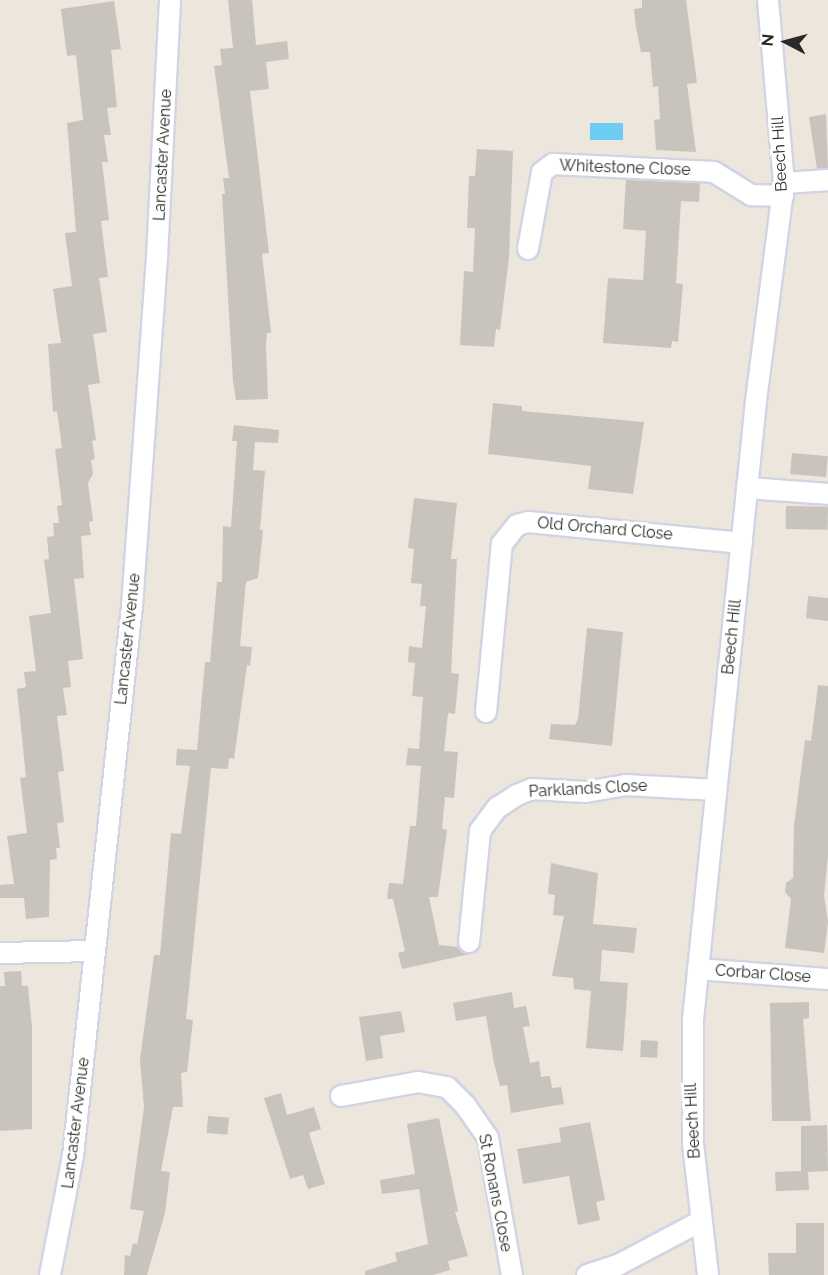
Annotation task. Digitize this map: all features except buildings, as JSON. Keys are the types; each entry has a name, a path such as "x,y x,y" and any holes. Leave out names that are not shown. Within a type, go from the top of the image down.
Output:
{"street":[{"name":"Lancaster Avenue","path":"50,1275 73,1156 144,465 170,0"},
{"name":"Beech Hill","path":"708,1275 701,1221 690,1078 698,969 747,488 783,190 768,0"},
{"name":"Whitestone Close","path":"528,249 542,172 553,164 714,172 751,195 828,180"},
{"path":"747,488 828,494"},
{"name":"Old Orchard Close","path":"486,712 502,544 517,525 528,522 742,543"},
{"name":"Parklands Close","path":"469,942 475,856 480,831 497,808 517,795 532,789 586,792 626,784 716,790"},
{"path":"0,953 95,951"},
{"name":"Corbar Close","path":"698,969 828,980"},
{"name":"St Ronans Close","path":"341,1096 418,1082 447,1087 465,1105 488,1138 512,1275"},
{"path":"587,1275 618,1265 701,1221"}],"water":[{"path":"590,123 623,123 623,140 590,140"}]}
